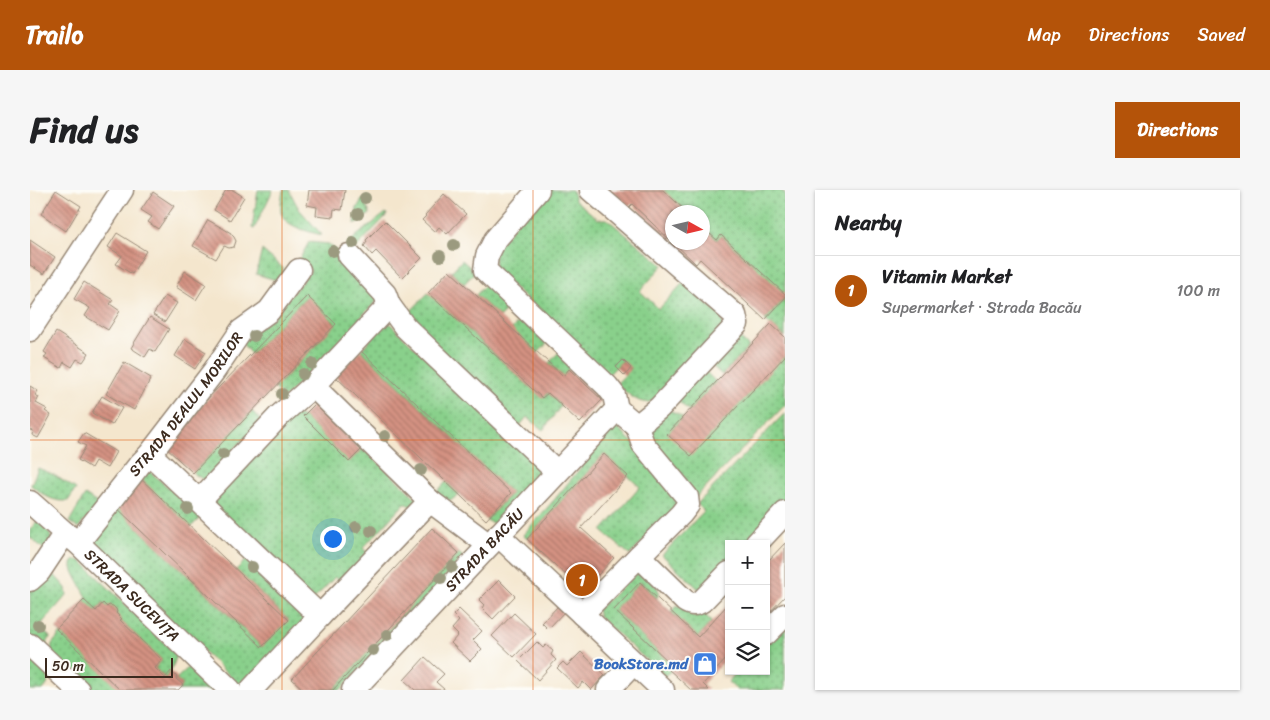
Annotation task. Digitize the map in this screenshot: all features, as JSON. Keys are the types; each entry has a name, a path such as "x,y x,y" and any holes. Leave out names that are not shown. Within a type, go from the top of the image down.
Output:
{"street":[{"path":"30,330 122,190"},
{"path":"538,190 495,240 486,256 485,270 607,386 614,395 617,409 637,426 643,444 687,497 688,505 682,514 582,614"},
{"path":"591,190 736,315 737,324 730,332 659,408 637,426"},
{"path":"348,254 385,294 389,305 405,327 557,472"},
{"name":"STRADA DEALUL MORILOR","path":"30,580 150,454 214,371 241,331 268,311 299,270"},
{"path":"199,501 279,416 313,386 389,305"},
{"path":"313,386 430,501 494,540 582,614 663,690"},
{"name":"STRADA BACĂU","path":"353,690 617,409"},
{"path":"150,454 320,616"},
{"path":"251,690 430,501"},
{"name":"STRADA SUCEVIȚA","path":"30,502 72,538 230,690"},
{"path":"760,540 785,513"},
{"path":"639,556 685,601 691,604 697,604 702,601 725,577"},
{"path":"770,630 785,615"},
{"path":"30,644 78,690"},
{"path":"608,690 634,663"}],"green space":[{"path":"258,190 273,190 254,229 252,228"},
{"path":"283,190 289,190 299,209 322,235 299,228 285,219 281,209"},
{"path":"542,190 572,190 575,200 598,219 607,219 663,265 640,291 659,309 683,283 721,316 724,328 652,401 642,402 616,384 631,369 623,360 608,375 495,270 494,252"},
{"path":"663,190 781,190 785,193 785,294 721,236 717,240 710,234 710,205 679,205"},
{"path":"363,198 370,214 355,224 357,208"},
{"path":"386,213 387,215 353,251 350,243 355,237"},
{"path":"309,242 329,244 380,298 362,316 355,329 339,342 284,398 275,388 336,324 307,296 251,354 241,342 275,316 311,270 299,260"},
{"path":"262,250 283,268 283,274 279,281 256,274"},
{"path":"462,260 475,272 464,284 451,272"},
{"path":"486,284 510,306 500,317 476,295"},
{"path":"428,293 542,398 548,393 561,406 543,430 527,417 517,429 406,316"},
{"path":"785,298 785,337 765,320"},
{"path":"523,317 549,341 538,353 512,329"},
{"path":"387,321 538,465 541,473 539,481 497,525 486,520 511,493 361,350"},
{"path":"736,334 749,347 722,375 709,363"},
{"path":"559,352 573,365 563,376 549,363"},
{"path":"785,356 785,405 694,499 646,431 666,408 683,417 667,434"},
{"path":"703,369 716,382 689,411 675,398"},
{"path":"252,411 261,421 204,480 193,473"},
{"path":"292,413 303,416 349,462 363,448 418,500 416,509 405,503 363,548 369,555 343,585 335,577 312,601 215,510 212,494"},
{"path":"785,413 785,506 754,540 725,540 725,570 703,593 662,555 704,511 697,504"},
{"path":"615,426 656,464 682,501 630,555 602,531 640,487 604,454 527,539 523,535"},
{"path":"38,468 54,475 76,489 68,501 48,497 31,485"},
{"path":"146,468 201,517 191,527 138,476"},
{"path":"446,482 459,494 453,499 444,501 435,494"},
{"path":"85,495 100,505 78,528 69,522"},
{"path":"112,503 262,647 288,620 236,570 249,557 308,617 244,687 240,686 97,549 93,531"},
{"path":"37,521 50,534 52,542 46,551 30,537 30,530"},
{"path":"459,553 463,557 340,690 333,690"},
{"path":"75,560 81,561 177,655 171,671 165,678 155,668 162,660 121,619 103,603 96,611 84,600 87,597 73,569 72,564"},
{"path":"48,568 66,588 67,595 39,627 50,637 46,646 30,636 30,588"},
{"path":"636,574 643,574 657,587 659,592 657,598 640,582 614,610 670,663 666,667 671,671 664,676 599,617 597,610"},
{"path":"676,606 681,606 694,617 701,609 711,622 698,637 671,612"},
{"path":"785,622 785,690 737,690 728,682 734,675 770,675 770,638"},
{"path":"61,633 120,690 89,690 51,655 52,644"},
{"path":"30,657 48,677 47,685 43,690 30,690"},
{"path":"190,666 214,690 178,690 183,685 176,679"}],"building":[{"path":"56,190 81,206 66,231 41,214"},
{"path":"226,190 233,190 244,197 230,220 214,210"},
{"path":"309,190 345,190 342,210 334,209 333,217 316,215 317,207 307,205"},
{"path":"609,190 663,190 679,205 665,205 665,235 632,204 628,208"},
{"path":"153,192 174,206 158,229 148,222 152,217 141,210"},
{"path":"444,194 466,214 447,234 439,227 435,232 422,220"},
{"path":"208,220 231,233 236,241 234,247 224,246 216,259 193,246"},
{"path":"385,221 422,258 402,278 376,251 372,255 364,246 367,242 366,240"},
{"path":"117,233 146,251 132,274 116,264 122,256 108,247"},
{"path":"710,234 717,240 721,235 785,294 785,298 765,320 700,259 696,264 681,250 710,250"},
{"path":"30,240 55,257 44,274 30,265"},
{"path":"449,270 563,376 569,369 602,400 580,423 548,393 542,398 428,293"},
{"path":"185,271 206,284 196,300 176,287"},
{"path":"84,282 113,300 110,304 120,311 108,330 85,316 90,308 74,299"},
{"path":"165,296 177,303 165,322 153,315"},
{"path":"307,296 336,324 193,473 163,445"},
{"path":"150,317 169,329 155,352 150,349 145,357 131,348"},
{"path":"771,324 785,337 785,356 691,456 667,434"},
{"path":"56,332 89,353 83,362 77,359 72,367 64,362 61,368 44,358 47,354 44,352"},
{"path":"185,339 206,352 195,369 175,356"},
{"path":"360,350 511,493 486,520 335,376"},
{"path":"623,360 631,368 625,376 616,367"},
{"path":"124,362 151,378 134,410 106,394"},
{"path":"30,386 38,391 35,395 39,397 36,403 47,409 45,411 51,415 38,438 32,435 33,431 30,430"},
{"path":"102,396 122,408 112,425 92,413"},
{"path":"315,404 361,450 349,462 303,416"},
{"path":"84,433 116,452 107,468 95,461 91,468 78,460 86,446 78,442"},
{"path":"604,454 628,476 581,528 614,558 583,591 527,539"},
{"path":"138,476 289,620 262,647 112,503"},
{"path":"432,528 459,553 333,690 304,690 292,679"},
{"path":"785,543 785,596 770,612 770,585 770,559"},
{"path":"499,580 515,596 493,619 482,608 484,605 479,600"},
{"path":"640,582 698,637 725,607 725,660 703,684 709,690 691,690 666,667 670,663 614,610"},
{"path":"84,600 96,611 103,603 107,607 109,605 113,606 116,609 116,613 122,619 120,620 162,660 155,668 165,678 171,671 183,685 178,690 120,690 56,629"},
{"path":"560,604 566,610 548,629 542,623"},
{"path":"459,609 482,631 473,640 482,649 470,661 451,643 458,635 452,629 459,621 453,615"},
{"path":"514,613 536,634 514,657 492,636"},
{"path":"537,642 543,648 546,645 553,651 551,655 556,660 538,680 518,661"},
{"path":"581,652 605,675 591,690 583,682 578,688 557,668 563,662 567,666"},
{"path":"425,657 444,674 436,682 445,690 415,690 404,680"}],"place":[{"name":"Vitamin Market","path":"582,580"},
{"name":"BookStore.md","path":"705,664"}]}
